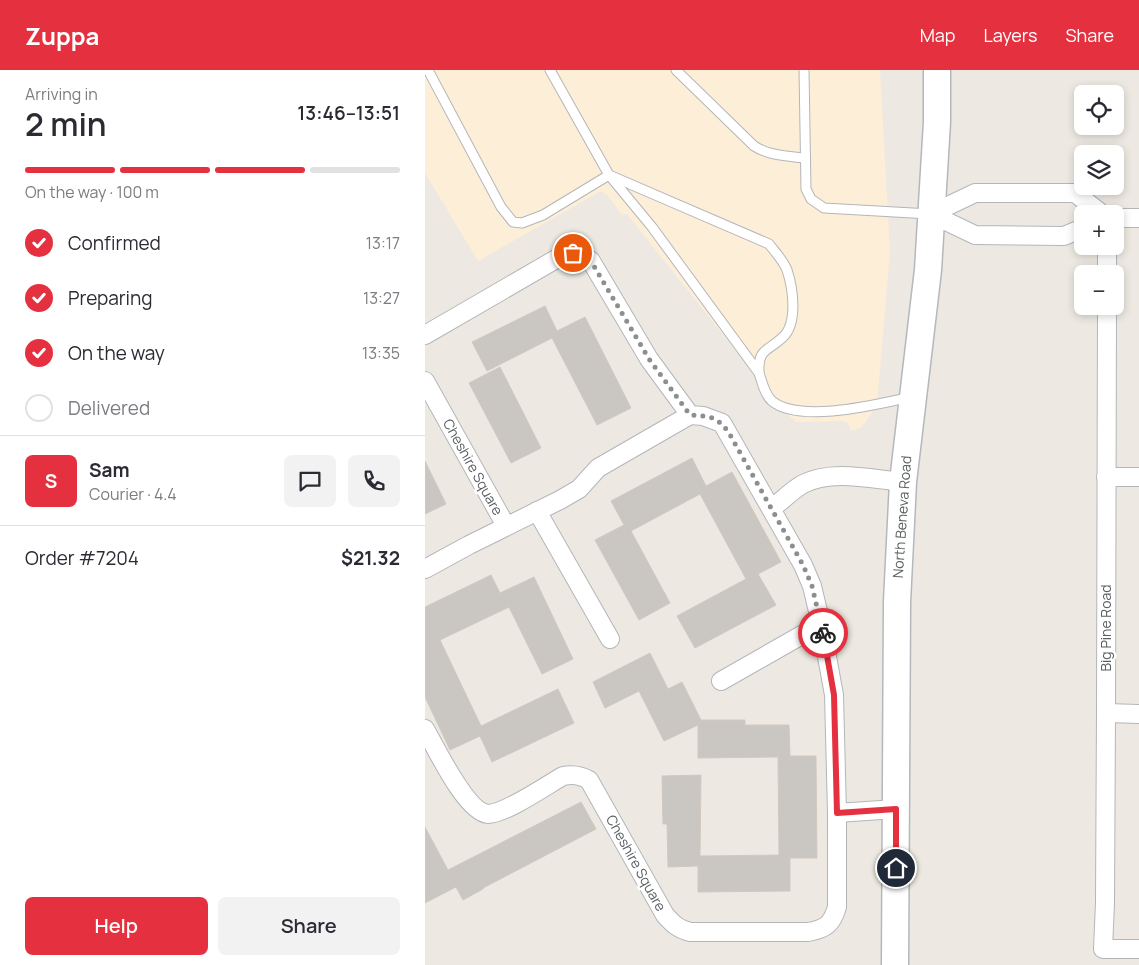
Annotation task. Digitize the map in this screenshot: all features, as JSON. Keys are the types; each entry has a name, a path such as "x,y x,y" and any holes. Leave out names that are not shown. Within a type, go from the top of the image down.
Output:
{"main road":[{"name":"North Beneva Road","path":"895,965 897,602 903,482 928,270 937,122 937,70"}],"street":[{"path":"931,214 975,192 1075,194 1090,205"},
{"path":"931,214 975,235 1064,236 1074,232"},
{"path":"1124,218 1139,218"},
{"path":"425,335 563,255 573,253 591,261 649,359 690,415"},
{"name":"Big Pine Road","path":"1107,315 1105,903 1103,949 1139,949"},
{"name":"Cheshire Square","path":"425,381 506,526"},
{"name":"Cheshire Square","path":"425,569 579,489 599,468 690,415 703,416 722,423 803,565 812,586 821,624 834,695 837,813 837,907 834,917 821,930 808,932 690,932 674,926 665,915 589,780 583,776 571,774 563,776 506,809 487,814 475,808 461,793 425,729"},
{"path":"772,508 801,485 818,478 834,476 903,482"},
{"path":"1106,477 1139,477"},
{"path":"537,511 610,640"},
{"path":"721,681 821,624"},
{"path":"1106,713 1139,714"},
{"path":"837,813 896,809"}],"lane":[{"path":"428,70 501,207 513,222 522,223 543,214 609,175"},
{"path":"550,70 609,175 652,227 759,373 772,401 801,412 860,408 913,396"},
{"path":"676,70 754,146 775,155 805,158"},
{"path":"804,70 806,189 811,199 824,208 931,214"},
{"path":"609,175 769,244 781,259 787,270 793,307 791,324 784,337 764,351 759,360 759,373"}],"shaded area":[{"path":"425,70 880,70 890,252 877,405 862,427 851,431 848,423 842,421 796,422 784,411 627,214 622,215 607,195 602,192 478,261 425,173"}],"building":[{"path":"545,306 557,331 585,317 631,408 597,425 552,338 487,371 472,342"},
{"path":"500,367 541,448 511,463 469,383"},
{"path":"692,458 706,486 732,472 781,562 758,574 776,605 695,648 677,616 746,579 700,494 631,531 670,603 639,620 595,540 624,525 611,501"},
{"path":"425,461 446,504 425,514"},
{"path":"491,575 500,593 534,577 573,659 542,674 509,607 440,640 481,726 558,689 574,723 492,762 480,736 450,750 425,697 425,607"},
{"path":"650,653 668,689 682,682 701,720 745,720 745,725 789,725 790,756 816,756 817,858 790,858 790,891 698,892 698,866 668,867 667,824 663,824 662,776 701,775 700,856 779,855 778,757 698,758 698,725 664,741 639,691 605,708 593,682"},
{"path":"581,802 596,829 463,900 456,887 425,903 425,827 448,870"}],"way so far":[{"path":"573,253 591,261 649,359 690,415 713,418 722,423 729,433 803,565 812,586 823,633"}],"route":[{"path":"823,633 834,695 837,813 896,809 896,868"}]}
